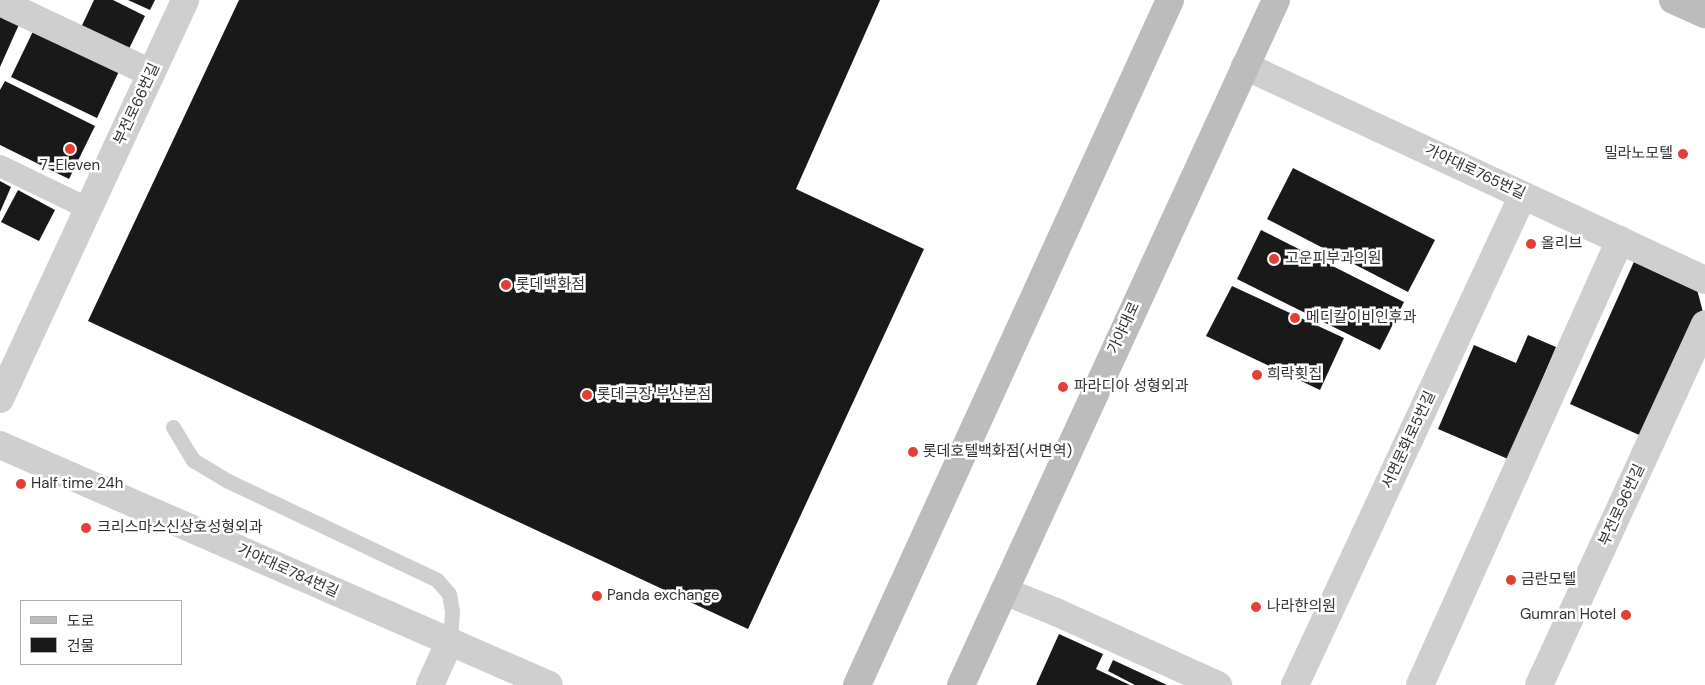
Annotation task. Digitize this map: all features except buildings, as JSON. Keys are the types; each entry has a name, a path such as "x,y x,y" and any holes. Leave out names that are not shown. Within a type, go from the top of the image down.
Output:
{"main road":[{"path":"857,685 1170,0"},
{"name":"가야대로","path":"961,685 1276,0"},
{"path":"1673,0 1705,14"}],"street":[{"name":"부전로66번길","path":"0,399 8,363 88,209 185,0"},
{"path":"0,2 151,73"},
{"name":"가야대로765번길","path":"1245,66 1705,280"},
{"path":"0,166 88,209"},
{"name":"서면문화로5번길","path":"1295,685 1523,195"},
{"path":"1420,685 1620,240"},
{"name":"부전로96번길","path":"1539,685 1705,324"},
{"name":"가야대로784번길","path":"0,445 549,685"},
{"path":"1004,591 1065,616 1218,685"},
{"path":"430,685 450,641"}],"lane":[{"path":"173,426 193,460 228,481 437,580 449,594 452,611 450,641"}],"place":[{"name":"7-Eleven","path":"70,149"},
{"name":"밀라노모텔","path":"1683,154"},
{"name":"올리브","path":"1531,244"},
{"name":"고운피부과의원","path":"1274,259"},
{"name":"롯데백화점","path":"506,285"},
{"name":"메디칼이비인후과","path":"1295,318"},
{"name":"희락횟집","path":"1257,375"},
{"name":"파라디아 성형외과","path":"1063,387"},
{"name":"롯데극장 부산본점","path":"587,395"},
{"name":"롯데호텔백화점(서면역)","path":"913,452"},
{"name":"Half time 24h","path":"21,484"},
{"name":"크리스마스신상호성형외과","path":"86,528"},
{"name":"금란모텔","path":"1511,580"},
{"name":"Panda exchange","path":"597,596"},
{"name":"나라한의원","path":"1256,607"},
{"name":"Gumran Hotel","path":"1626,615"}]}
